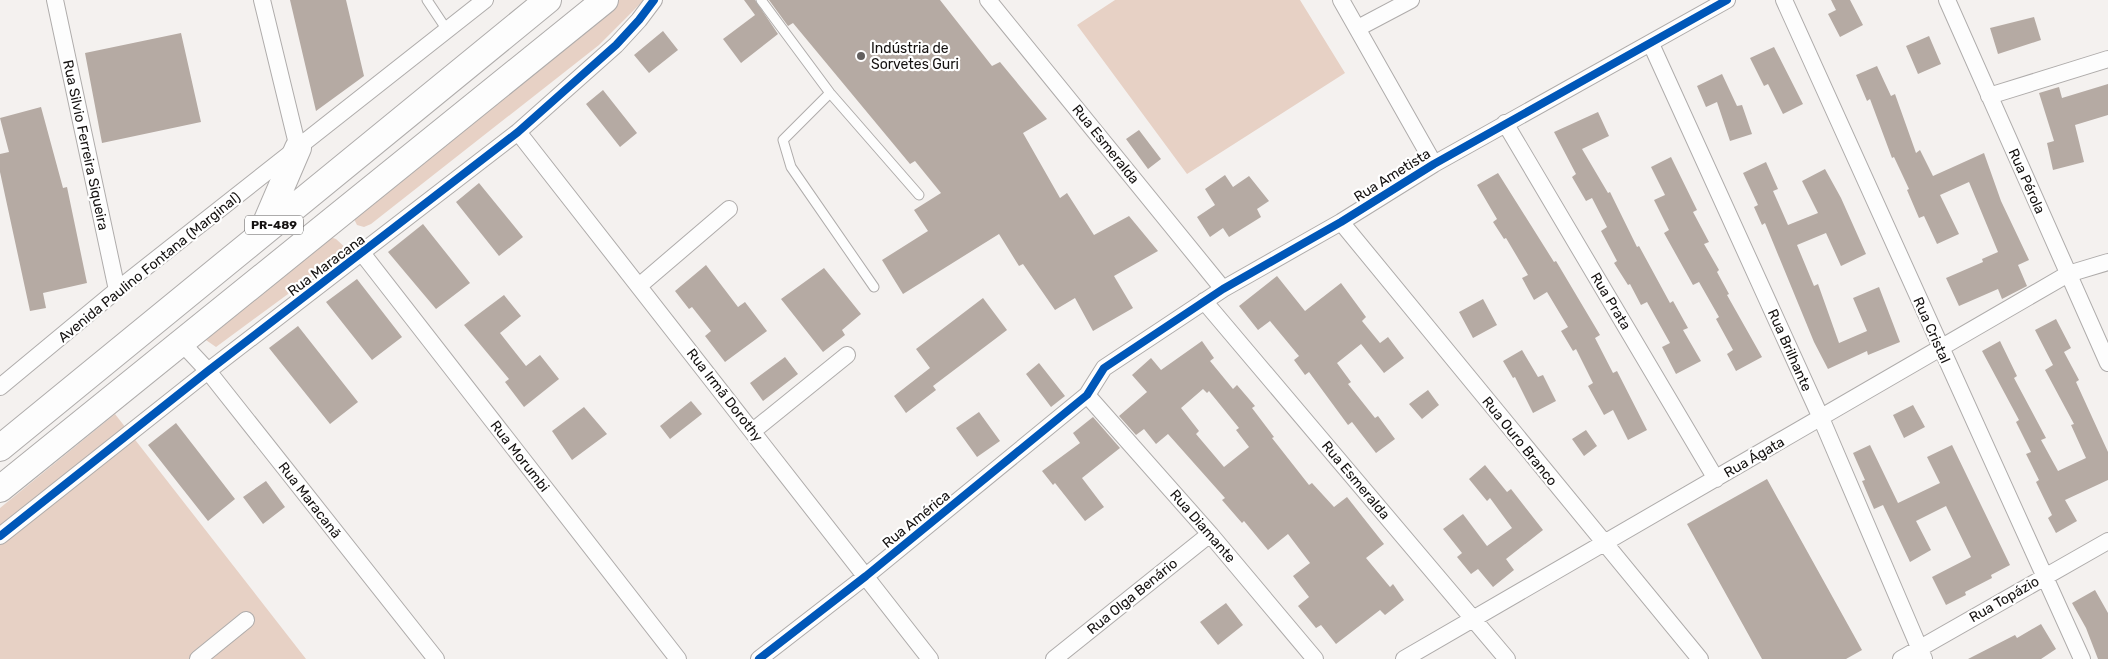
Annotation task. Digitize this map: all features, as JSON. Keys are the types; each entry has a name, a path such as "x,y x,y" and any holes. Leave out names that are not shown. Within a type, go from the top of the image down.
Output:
{"main road":[{"name":"PR-489","path":"0,448 548,0"},
{"name":"PR-489","path":"0,489 604,0"},
{"path":"261,236 298,148"}],"street":[{"name":"Rua Silvio Ferreira Siqueira","path":"56,0 117,290"},
{"path":"262,0 298,148"},
{"name":"Avenida Paulino Fontana (Marginal)","path":"0,387 117,290 485,0"},
{"name":"Rua Maracana","path":"0,536 208,371 518,132 616,45 640,20 654,0"},
{"name":"Rua Esmeralda","path":"988,0 1223,289"},
{"path":"1341,0 1434,164"},
{"path":"1358,28 1412,0"},
{"name":"Rua Ametista","path":"1087,395 1104,368 1223,289 1341,222 1434,164 1505,123 1651,44 1727,0"},
{"name":"Rua Cristal","path":"1784,0 2082,659"},
{"name":"Rua Pérola","path":"1947,0 2108,363"},
{"name":"Rua Brilhante","path":"1651,44 1821,418 1922,654"},
{"path":"1990,96 2108,59"},
{"name":"Rua Prata","path":"1505,123 1716,479"},
{"name":"Rua Irmã Dorothy","path":"518,132 930,659"},
{"path":"639,286 729,210"},
{"name":"Rua Ouro Branco","path":"1341,222 1700,659"},
{"name":"Rua Morumbi","path":"362,253 678,659"},
{"name":"Rua Ágata","path":"1404,659 2068,274 2108,262"},
{"name":"Rua Esmeralda","path":"1204,301 1507,659"},
{"name":"Rua Maracanã","path":"181,342 208,371 436,659"},
{"path":"753,431 847,355"},
{"name":"Rua Diamante","path":"1087,395 1210,534 1315,659"},
{"name":"Rua América","path":"758,659 866,576 1087,395"},
{"name":"Rua Olga Benário","path":"1054,659 1210,534"},
{"name":"Rua Topázio","path":"1901,659 1922,654 2044,576 2108,541"},
{"path":"198,659 246,620"}],"lane":[{"path":"427,0 447,30"},
{"path":"760,0 830,93 919,195"},
{"path":"830,93 783,140 790,167 874,287"}],"shaded area":[{"path":"613,0 644,0 599,45 371,224 364,227 357,225 352,215"},
{"path":"1115,0 1300,0 1345,73 1187,174 1077,25"},
{"path":"324,235 336,239 348,250 216,347 203,338"},
{"path":"115,414 306,659 0,659 0,508"}],"building":[{"path":"290,0 346,0 364,76 316,111"},
{"path":"744,0 755,0 778,34 741,63 723,39 755,15"},
{"path":"769,0 940,0 992,66 1000,62 1047,119 1023,133 1060,198 1067,193 1094,235 1129,216 1158,251 1114,276 1133,308 1093,331 1075,298 1055,310 1023,264 1019,266 999,234 903,294 882,260 928,231 914,210 941,193 915,161 910,164 793,23 788,26"},
{"path":"1831,0 1850,0 1863,25 1840,37 1828,14 1836,10"},
{"path":"2034,17 2041,40 1998,54 1990,28"},
{"path":"663,31 678,50 649,73 634,55"},
{"path":"181,33 201,122 102,143 85,53"},
{"path":"1929,36 1941,64 1918,74 1906,46"},
{"path":"1774,47 1803,104 1783,114 1768,84 1764,86 1750,58"},
{"path":"1877,66 1891,96 1895,94 1916,153 1920,150 1933,176 1984,153 2001,201 2029,260 2018,265 2027,286 2002,299 1998,289 1959,306 1946,278 1983,262 1982,259 1998,252 1969,182 1940,195 1959,234 1937,244 1924,216 1919,218 1907,190 1909,189 1894,157 1892,158 1870,99 1867,101 1856,75"},
{"path":"1722,74 1737,106 1742,105 1752,134 1730,141 1717,102 1706,107 1697,86"},
{"path":"2108,84 2108,115 2075,125 2084,162 2053,170 2047,143 2054,141 2039,93 2059,87 2062,98"},
{"path":"603,90 637,133 620,147 586,104"},
{"path":"41,107 63,188 67,187 87,283 43,293 46,308 30,311 0,172 0,154 9,152 0,118"},
{"path":"1598,112 1609,136 1582,149 1608,193 1610,192 1637,247 1639,246 1670,303 1673,301 1688,328 1683,330 1701,361 1676,374 1662,347 1670,343 1647,302 1641,305 1630,284 1628,285 1614,263 1617,261 1601,231 1607,227 1592,198 1586,201 1572,177 1576,174 1554,132"},
{"path":"1139,130 1161,159 1148,169 1126,139"},
{"path":"1671,157 1697,210 1693,212 1709,242 1704,244 1719,270 1717,272 1729,294 1727,295 1762,357 1736,371 1727,354 1733,350 1716,319 1719,317 1699,282 1693,285 1664,233 1669,230 1654,200 1665,195 1651,167"},
{"path":"1766,162 1778,189 1773,191 1788,225 1818,213 1802,181 1825,169 1841,198 1866,254 1841,266 1826,233 1797,245 1814,286 1818,284 1839,343 1867,331 1853,298 1879,287 1900,342 1868,355 1867,351 1828,369 1814,342 1765,223 1762,225 1754,207 1758,205 1743,173"},
{"path":"1498,173 1554,262 1556,261 1600,335 1595,338 1613,373 1617,371 1647,430 1628,440 1613,410 1604,415 1588,386 1593,383 1576,349 1573,351 1561,331 1568,327 1547,292 1534,300 1522,278 1528,275 1506,238 1504,239 1493,222 1497,219 1477,185"},
{"path":"1225,175 1233,187 1249,176 1269,201 1257,209 1261,217 1229,237 1223,228 1210,237 1197,217 1215,205 1205,189"},
{"path":"479,183 523,237 499,256 456,202"},
{"path":"423,224 470,283 436,309 388,252"},
{"path":"706,265 738,307 745,302 767,331 725,362 705,336 711,331 692,307 689,309 675,291"},
{"path":"824,268 861,314 842,330 845,335 823,352 781,299"},
{"path":"1277,276 1305,311 1341,283 1366,317 1362,321 1380,343 1388,337 1404,358 1384,373 1361,344 1337,363 1351,382 1348,384 1375,418 1378,416 1395,439 1376,453 1352,422 1348,425 1309,372 1305,375 1294,360 1299,356 1270,321 1258,330 1239,306"},
{"path":"357,279 402,337 372,360 326,302"},
{"path":"504,295 521,316 500,333 526,366 540,355 559,379 524,407 505,382 509,379 464,325"},
{"path":"983,298 1007,330 933,386 936,390 906,413 894,396 930,368 916,349"},
{"path":"1483,299 1497,325 1473,338 1459,312"},
{"path":"2056,319 2071,348 2064,352 2079,380 2076,382 2108,452 2108,480 2065,500 2077,521 2056,533 2048,518 2052,515 2036,482 2039,480 2026,454 2031,452 2016,422 2019,420 1982,351 2000,341 2017,376 2014,378 2046,438 2041,440 2058,471 2086,458 2071,425 2074,424 2045,370 2053,365 2035,330"},
{"path":"298,326 358,402 330,424 269,348"},
{"path":"1202,341 1214,358 1210,361 1233,389 1237,385 1255,406 1252,408 1274,437 1272,438 1309,485 1312,483 1334,507 1347,497 1384,544 1366,558 1390,587 1393,584 1404,600 1385,615 1380,610 1336,644 1321,625 1316,628 1298,606 1309,597 1293,576 1310,563 1288,534 1268,550 1244,521 1242,523 1222,500 1225,498 1168,434 1156,444 1144,429 1136,435 1119,416 1147,392 1132,375 1151,358 1161,370","holes":["1203,389 1207,393 1209,391 1239,428 1236,430 1249,447 1224,467 1196,434 1199,431 1181,408"]},
{"path":"1522,350 1538,377 1543,375 1556,401 1533,413 1515,377 1513,378 1503,361"},
{"path":"785,357 798,374 763,401 750,383"},
{"path":"1039,363 1065,396 1051,407 1026,374"},
{"path":"1428,390 1439,405 1422,419 1409,404"},
{"path":"691,401 702,414 670,439 660,426"},
{"path":"1913,405 1925,427 1904,438 1893,415"},
{"path":"584,407 607,434 572,460 552,431"},
{"path":"979,412 1000,441 977,457 956,428"},
{"path":"1093,417 1120,448 1082,478 1104,507 1085,521 1055,483 1053,485 1042,471 1080,443 1073,433"},
{"path":"176,423 235,499 208,521 148,445"},
{"path":"1586,430 1597,446 1584,456 1572,439"},
{"path":"1870,445 1898,503 1940,483 1927,457 1952,445 2010,565 1991,575 1992,578 1965,592 1966,595 1946,605 1932,577 1971,557 1946,506 1916,521 1931,550 1910,562 1883,505 1874,509 1862,481 1865,480 1853,453"},
{"path":"1485,465 1507,492 1511,489 1543,530 1506,559 1514,570 1493,587 1478,569 1471,574 1457,557 1462,553 1443,529 1463,514 1487,546 1512,528 1490,498 1487,501 1469,479"},
{"path":"1767,479 1862,650 1846,659 1762,659 1687,524"},
{"path":"266,481 285,507 263,524 243,497"},
{"path":"2095,590 2108,613 2108,659 2098,659 2086,628 2072,603"},
{"path":"1226,603 1243,625 1218,645 1200,622"},
{"path":"2041,624 2056,649 2041,659 1968,659 2015,635 2017,638"}],"cycle path":[{"path":"0,536 208,371 518,132 616,45 654,0"},
{"path":"759,659 866,576 1087,395 1104,368 1223,289 1341,222 1434,164 1727,0"}],"place":[{"name":"Indústria de Sorvetes Guri","path":"861,56"}]}
